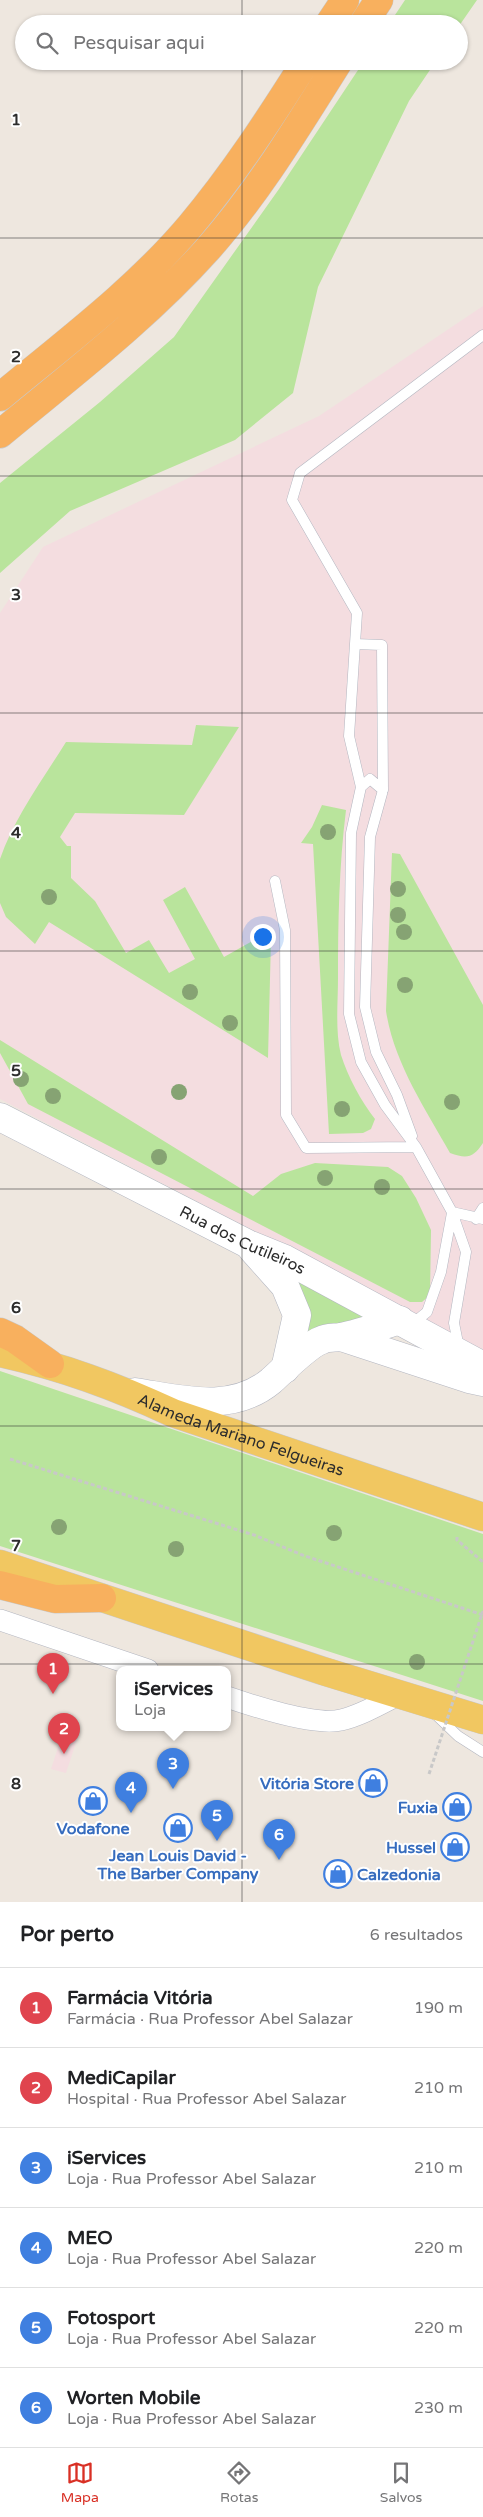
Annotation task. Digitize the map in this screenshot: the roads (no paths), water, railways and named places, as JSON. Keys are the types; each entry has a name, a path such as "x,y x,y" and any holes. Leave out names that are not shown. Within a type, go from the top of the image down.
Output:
{"highway":[{"path":"336,15 345,0"},
{"path":"369,15 379,0"},
{"path":"0,396 125,291 189,227 246,152 300,70"},
{"path":"0,434 143,315 208,249 275,163 333,70"},
{"path":"0,1332 15,1339 50,1364"},
{"path":"0,1584 55,1599 102,1598"}],"main road":[{"name":"Rua dos Cutileiros","path":"0,1117 248,1244 285,1259 459,1351 483,1366"},
{"path":"248,1244 285,1286 297,1315 285,1368"},
{"path":"126,1391 213,1403 251,1393 268,1383 321,1340 405,1322"},
{"path":"341,1337 483,1382"},
{"name":"Alameda Mariano Felgueiras","path":"0,1353 50,1364 126,1391 174,1413 483,1517"},
{"path":"0,1564 323,1671 410,1696 483,1720"}],"street":[{"path":"0,1620 136,1666"},
{"path":"231,1698 288,1715 317,1720 339,1720 410,1696"}],"lane":[{"path":"459,1351 454,1323 466,1252 452,1212 416,1147 385,1105 361,1062 350,1014 351,833 361,787 349,736 357,613 292,500 300,473 483,335"},
{"path":"355,644 382,645 383,790 370,837 366,1007 376,1052 398,1095 416,1147"},
{"path":"361,787 370,779 383,790"},
{"path":"275,881 285,930 286,1115 306,1148 416,1147"},
{"path":"452,1212 479,1219 483,1208"},
{"path":"405,1322 427,1312 441,1272 452,1212"},
{"path":"410,1696 458,1736 483,1752"}],"place":[{"name":"Farmácia Vitória","path":"53,1694"},
{"name":"MediCapilar","path":"64,1754"},
{"name":"Vitória Store","path":"373,1783"},
{"name":"iServices","path":"173,1789"},
{"name":"Vodafone","path":"93,1801"},
{"name":"Fuxia","path":"457,1807"},
{"name":"MEO","path":"131,1813"},
{"name":"Jean Louis David - The Barber Company","path":"178,1828"},
{"name":"Fotosport","path":"217,1841"},
{"name":"Hussel","path":"455,1847"},
{"name":"Worten Mobile","path":"279,1860"},
{"name":"Calzedonia","path":"338,1874"}]}
